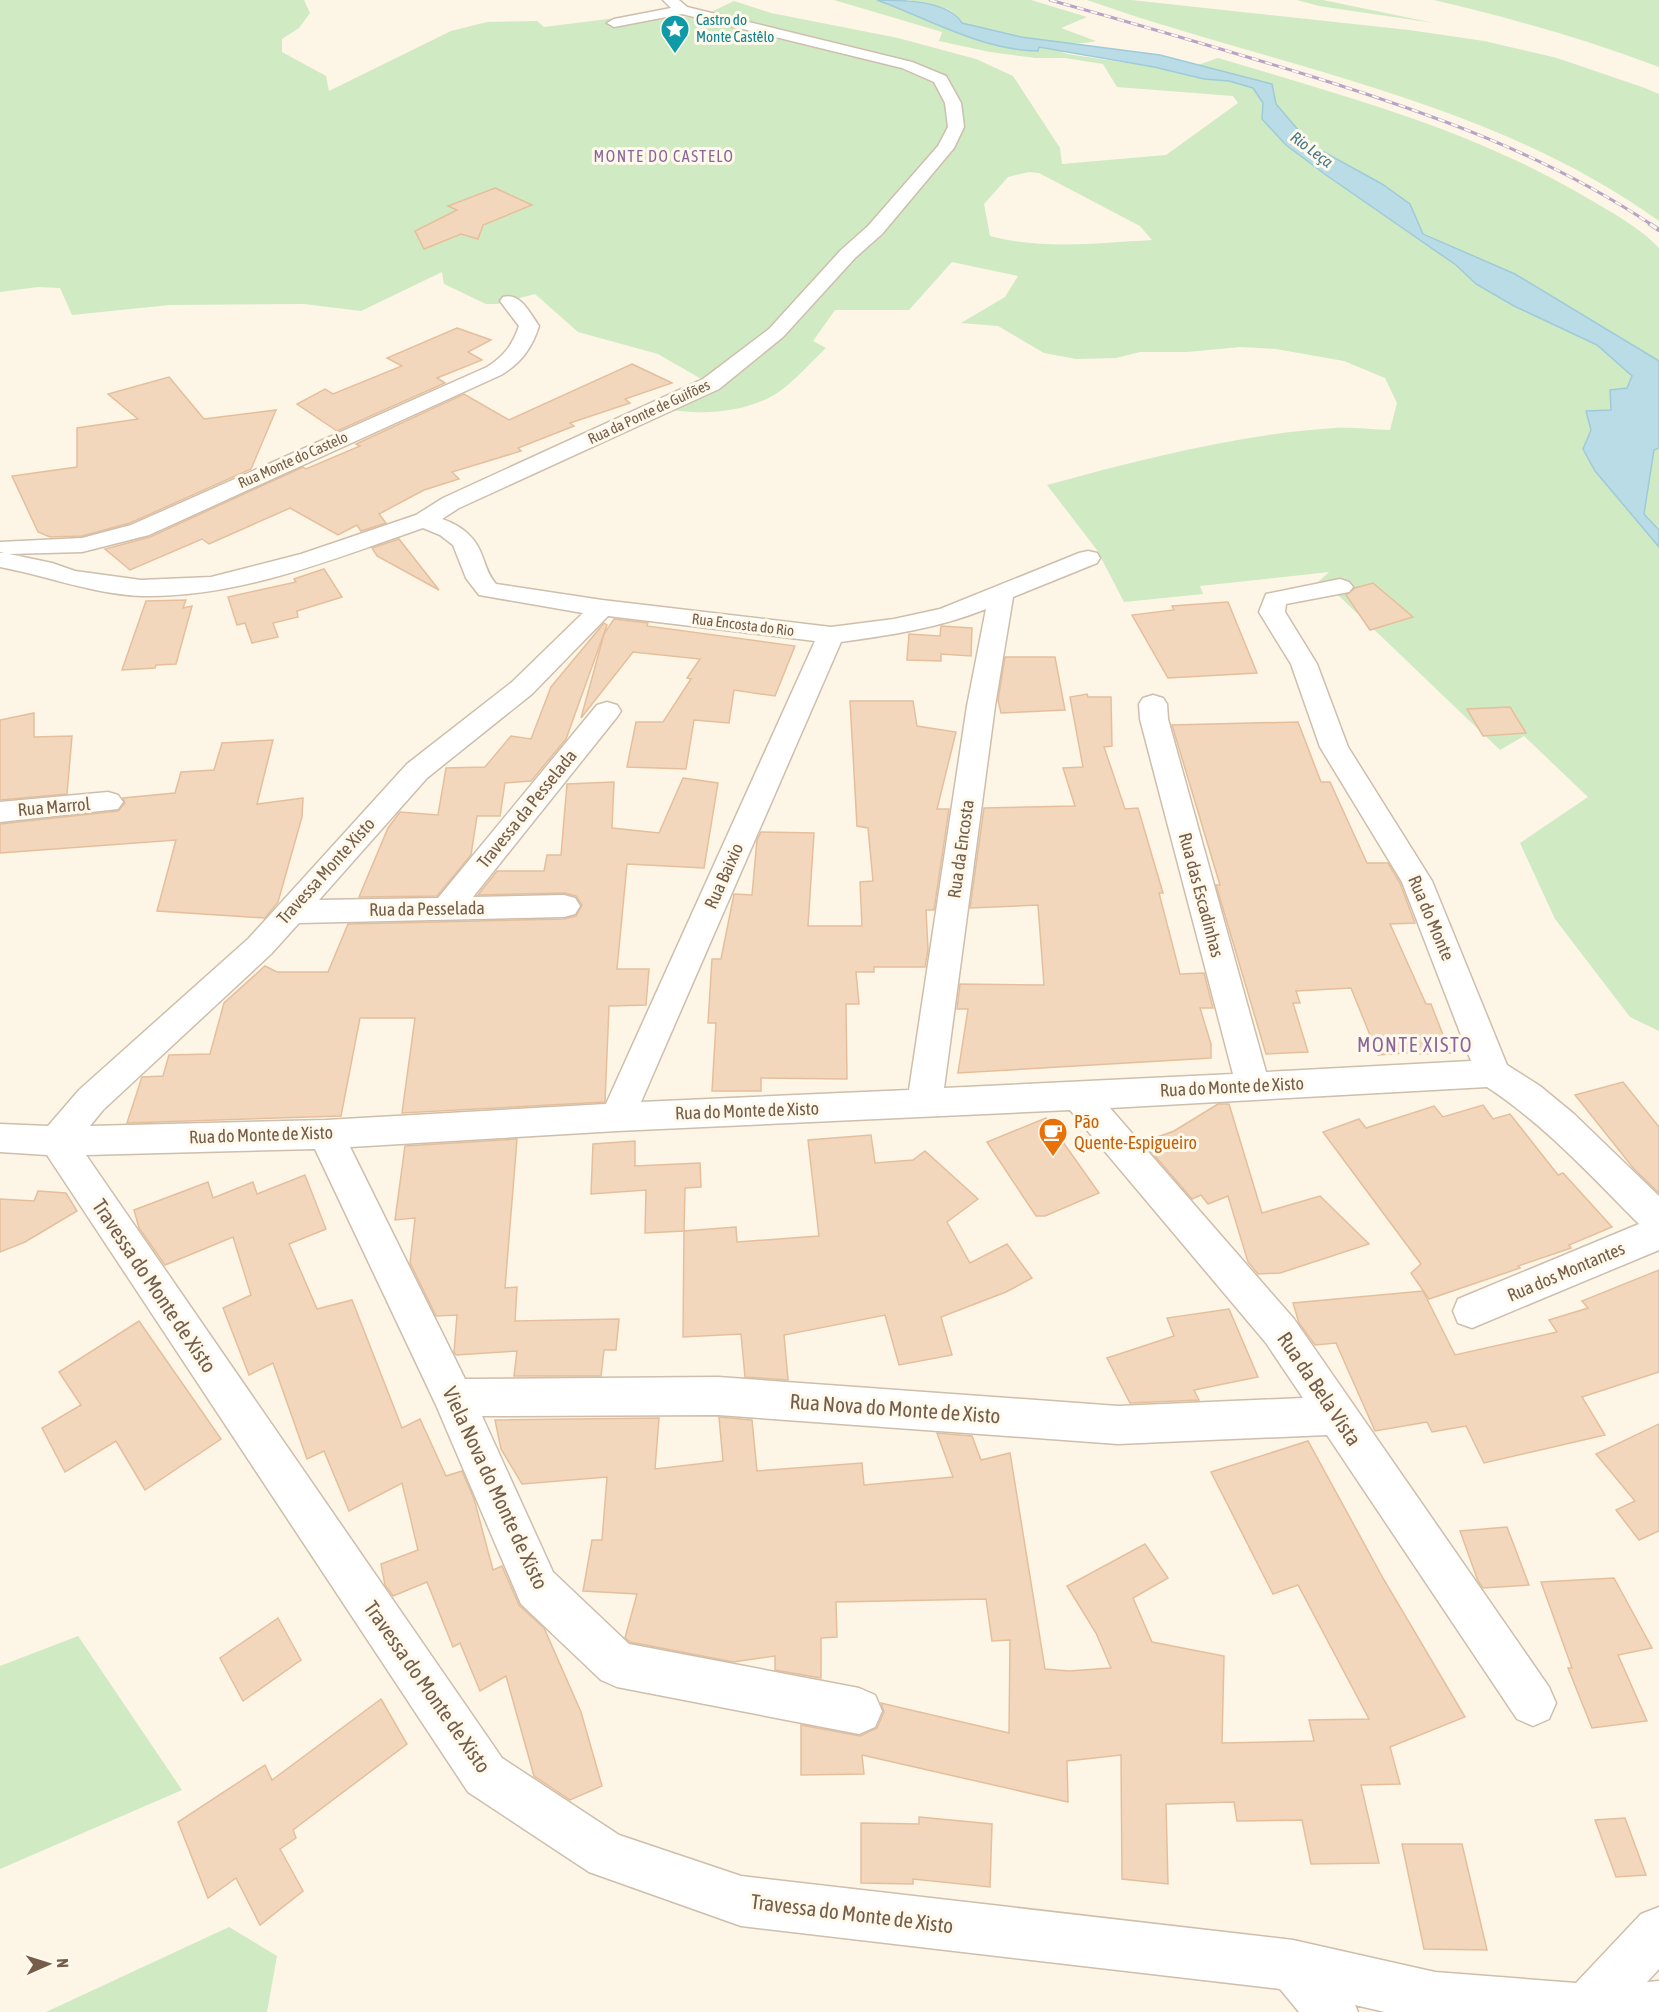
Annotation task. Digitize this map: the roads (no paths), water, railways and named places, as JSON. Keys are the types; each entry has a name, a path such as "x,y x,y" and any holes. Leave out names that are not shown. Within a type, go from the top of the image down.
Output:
{"street":[{"path":"614,22 676,5"},
{"name":"Rua da Ponte de Guifões","path":"0,560 43,568 70,578 141,588 212,585 310,559 424,520 451,503 711,384 783,326 848,254 875,230 946,148 956,127 953,103 940,78 907,65 861,52 776,34 676,5"},
{"name":"Rua Monte do Castelo","path":"0,547 82,546 140,530 494,371 512,360 520,349 529,326 510,301"},
{"name":"Rua Encosta do Rio","path":"424,520 446,529 463,541 480,583 488,590 602,608 831,635 894,627 948,615 1088,558"},
{"name":"Rua do Monte","path":"1340,587 1275,599 1272,612 1304,664 1334,747 1418,881 1493,1073"},
{"name":"Rua da Encosta","path":"924,1104 981,706 1001,595"},
{"name":"Travessa Monte Xisto","path":"57,1141 91,1100 260,946 417,771 522,688 602,608"},
{"name":"Rua Baixio","path":"617,1117 831,635"},
{"name":"Rua das Escadinhas","path":"1154,704 1157,730 1253,1086"},
{"name":"Travessa da Pesselada","path":"447,908 607,711"},
{"name":"Rua Marrol","path":"0,812 108,802"},
{"name":"Rua da Pesselada","path":"289,912 564,906"},
{"path":"1493,1073 1528,1096 1562,1124 1659,1220"},
{"name":"Rua do Monte de Xisto","path":"0,1138 57,1141 326,1134 1493,1073"},
{"name":"Rua da Bela Vista","path":"1079,1096 1280,1331 1533,1703"},
{"name":"Viela Nova do Monte de Xisto","path":"326,1134 453,1398 537,1588 617,1664 859,1711"},
{"name":"Travessa do Monte de Xisto","path":"57,1141 485,1774 606,1855 741,1901 1293,1965 1435,1998 1586,2010 1659,2007"},
{"name":"Rua dos Montantes","path":"1472,1311 1659,1233"},
{"name":"Rua Nova do Monte de Xisto","path":"453,1398 717,1396 1118,1425 1337,1416"},
{"path":"1586,2010 1659,1932"},
{"path":"1293,1965 1332,2012"}],"water":[{"name":"Rio Leça","path":"877,0 924,3 946,10 962,23 1021,37 1160,55 1272,84 1276,104 1311,145 1382,184 1410,204 1423,234 1515,274 1659,361 1659,448 1654,450 1644,514 1659,530 1659,547 1595,471 1583,449 1591,430 1586,411 1611,410 1610,390 1627,388 1632,376 1597,345 1514,306 1476,284 1456,265 1286,145 1262,119 1263,103 1253,88 1229,81 1204,79 1154,67 1039,47 1038,51 996,45 956,32"}],"railway":[{"path":"1050,0 1307,75 1442,120 1528,156 1571,177 1652,225"},
{"path":"1650,224 1659,230"}],"place":[{"name":"Castro do Monte Castêlo","path":"675,54"},
{"name":"Pão Quente-Espigueiro","path":"1053,1158"}],"district":[{"name":"MONTE DO CASTELO","path":"664,156"},
{"name":"MONTE XISTO","path":"1415,1045"}]}
